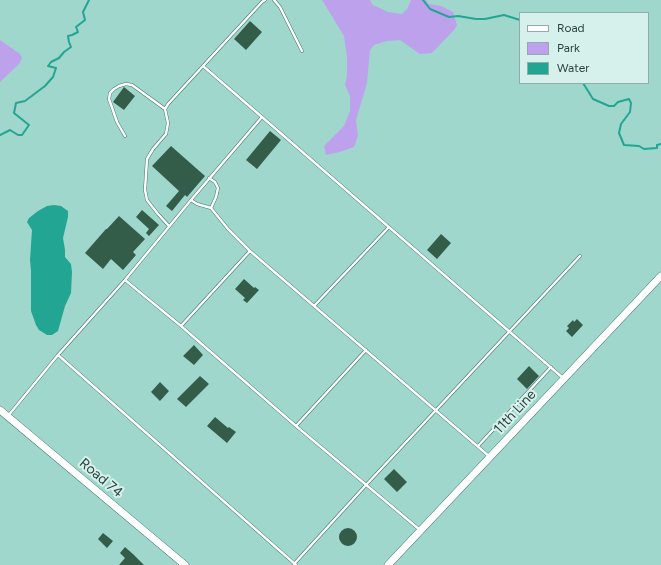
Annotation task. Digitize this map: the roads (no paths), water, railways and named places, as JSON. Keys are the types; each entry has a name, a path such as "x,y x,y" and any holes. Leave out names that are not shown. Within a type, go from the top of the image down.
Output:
{"main road":[{"name":"11th Line","path":"388,565 661,276"},
{"name":"Road 74","path":"0,410 185,565"}],"lane":[{"path":"165,109 265,0"},
{"path":"274,0 280,7 302,52"},
{"path":"203,66 564,378"},
{"path":"125,136 117,122 109,99 110,93 114,89 126,84 132,85 165,109 168,123 166,134 153,149 147,159 145,190 147,200 169,226"},
{"path":"7,417 58,355 125,280 209,178 262,117"},
{"path":"209,178 215,182 218,188 211,208"},
{"path":"191,200 197,204 211,208 228,229 250,251 490,457"},
{"path":"314,306 389,227"},
{"path":"181,326 250,251"},
{"path":"58,355 295,564 366,485 580,256"},
{"path":"125,280 420,530"},
{"path":"296,426 366,350"},
{"path":"478,446 551,367"}],"water":[{"path":"47,206 61,206 68,211 63,238 65,257 71,264 71,293 65,306 58,331 52,335 47,335 39,330 31,311 30,260 32,230 27,222 29,218 38,211"}],"waterway":[{"path":"0,135 10,130 18,135 22,135 29,125 14,113 16,103 25,101 45,86 53,77 56,68 48,66 71,47 68,36 78,32 76,27 85,20 83,12 89,0"},
{"path":"423,0 430,9 449,17 458,16 485,19 504,15 519,20"},
{"path":"584,84 593,99 609,106 614,106 618,102 629,99 631,103 630,112 621,124 619,133 624,145 639,146 644,149 657,148 657,145 661,144"}]}
